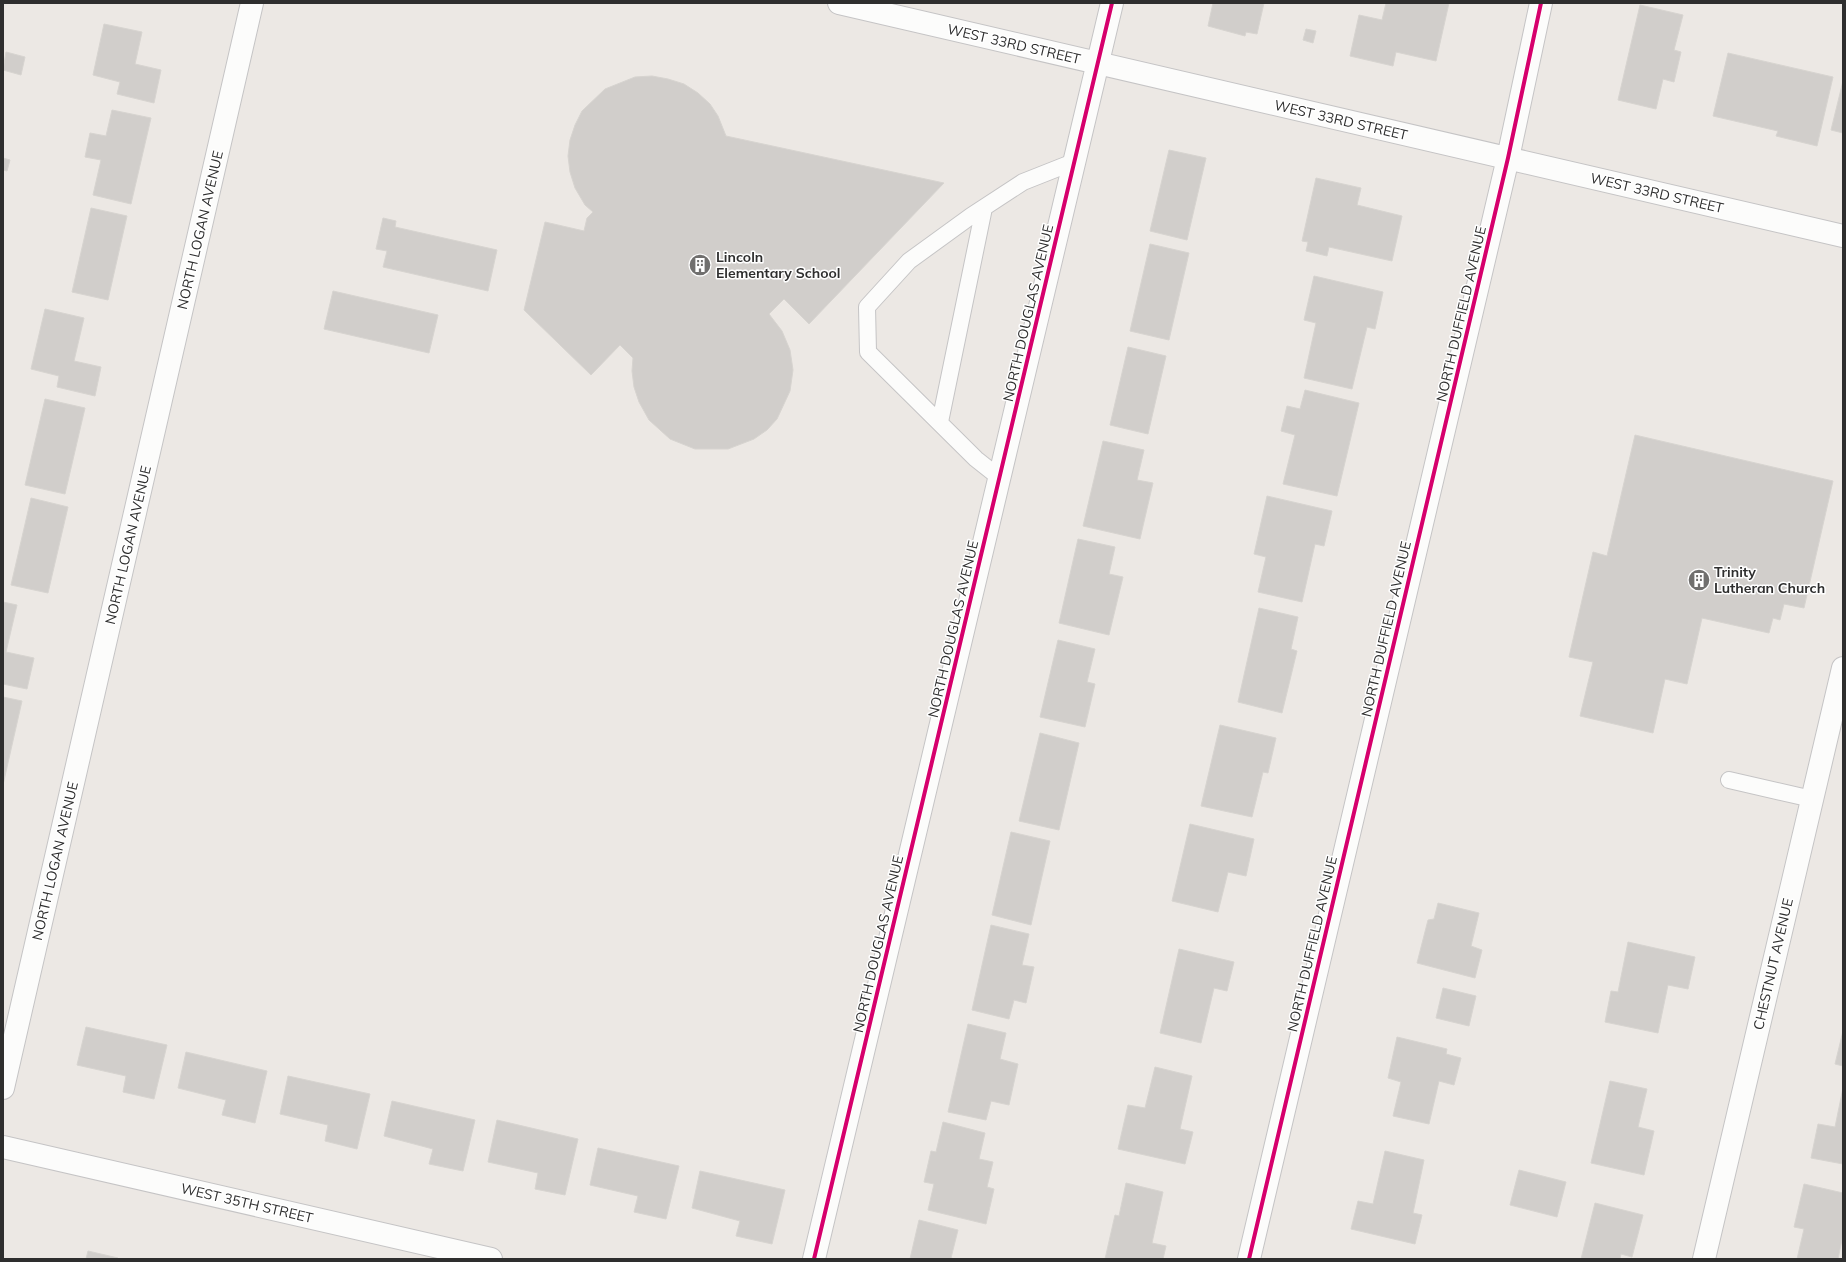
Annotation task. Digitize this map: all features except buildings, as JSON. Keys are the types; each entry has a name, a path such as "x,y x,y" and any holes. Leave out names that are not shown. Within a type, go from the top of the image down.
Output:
{"street":[{"name":"NORTH LOGAN AVENUE","path":"3,1088 252,3"},
{"name":"WEST 33RD STREET","path":"839,3 1843,236"},
{"name":"NORTH DOUGLAS AVENUE","path":"814,1259 1076,161 1112,3"},
{"name":"NORTH DUFFIELD AVENUE","path":"1249,1259 1508,158 1541,3"},
{"name":"CHESTNUT AVENUE","path":"1704,1259 1843,668"},
{"name":"WEST 35TH STREET","path":"3,1147 491,1259"}],"lane":[{"path":"1000,478 976,459 868,352 867,307 909,261 984,208 1024,182 1076,161"},
{"path":"940,422 984,208"},
{"path":"1729,780 1812,798"}],"cycle path":[{"path":"814,1259 1112,3"},
{"path":"1249,1259 1508,158 1541,3"}],"place":[{"name":"Lincoln Elementary School","path":"700,265"},
{"name":"Trinity Lutheran Church","path":"1699,580"}]}
